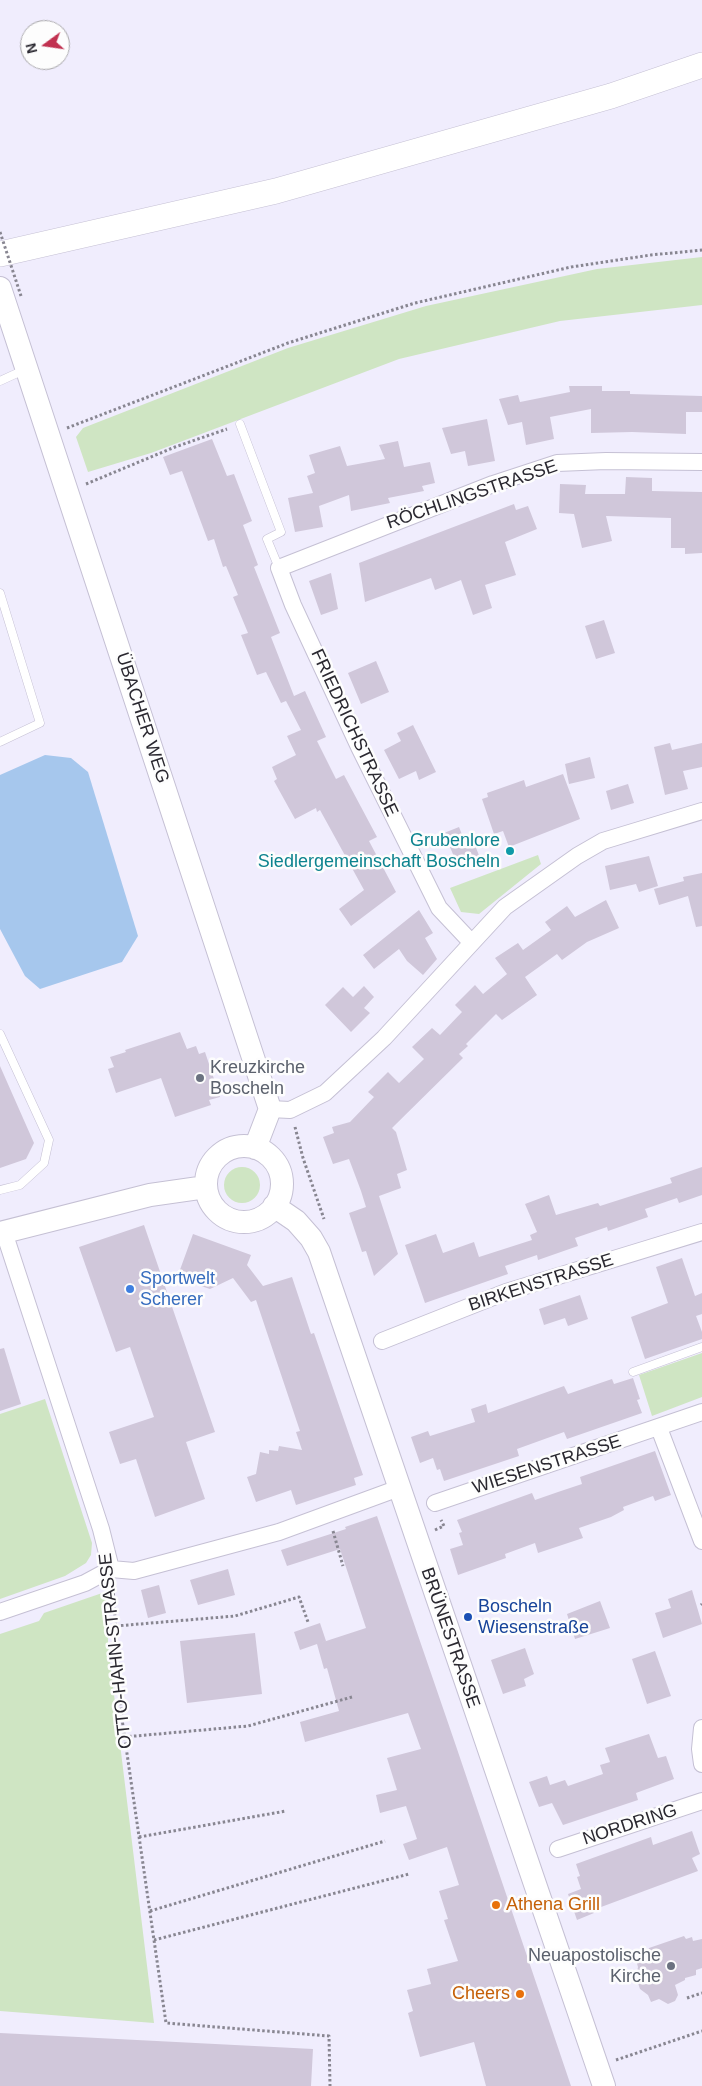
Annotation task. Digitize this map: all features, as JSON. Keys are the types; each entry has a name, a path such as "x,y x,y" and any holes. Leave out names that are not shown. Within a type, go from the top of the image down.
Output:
{"main road":[{"path":"0,254 276,191 611,96 702,65"}],"street":[{"name":"ÜBACHER WEG","path":"12,297 26,370 280,1109"},
{"name":"RÖCHLINGSTRASSE","path":"279,568 493,484 557,463 606,461 702,462"},
{"name":"FRIEDRICHSTRASSE","path":"279,568 293,605 328,682 439,908 471,942"},
{"path":"255,1148 280,1109 324,1093 384,1038 504,908 583,852 603,841 702,811"},
{"path":"237,1147 255,1148 270,1158 280,1172 282,1184 280,1196 274,1206 256,1220 241,1222 233,1220 214,1208 206,1186 208,1174 212,1163 221,1154 237,1147"},
{"path":"2,1233 150,1195 206,1186"},
{"name":"BRÜNESTRASSE","path":"274,1206 296,1221 311,1238 319,1252 604,2086"},
{"name":"BIRKENSTRASSE","path":"382,1341 506,1292 702,1232"},
{"name":"OTTO-HAHN-STRASSE","path":"2,1233 100,1529 111,1570"},
{"name":"WIESENSTRASSE","path":"435,1503 660,1428 702,1412"},
{"path":"660,1428 702,1541"},
{"path":"0,1612 85,1583 111,1570 134,1571 279,1532 399,1488"},
{"path":"702,1728 700,1749 702,1764"},
{"name":"NORDRING","path":"558,1849 702,1801"}],"lane":[{"path":"0,382 26,370"},
{"path":"240,424 281,532 267,539 279,568"},
{"path":"0,593 40,723 0,742"},
{"path":"0,1034 49,1140 44,1162 20,1184 0,1190"},
{"path":"633,1372 702,1347"}],"path":[{"path":"0,232 12,297"},
{"path":"63,420 66,429 288,343 415,303 572,267 651,255 702,250"},
{"path":"84,485 175,447 240,424"},
{"path":"280,1109 303,1158 325,1224"},
{"path":"328,1514 343,1566"},
{"path":"430,1522 433,1531"},
{"name":"OTTO-HAHN-STRASSE","path":"111,1570 124,1737 166,2023 329,2036 330,2086"},
{"path":"116,1626 235,1616 299,1597 308,1622"},
{"path":"124,1737 248,1726 352,1698"},
{"path":"139,1837 286,1811"},
{"path":"150,1912 385,1841"},
{"path":"154,1940 409,1874"},
{"path":"687,1998 702,1993"},
{"path":"618,2068 616,2060 702,2031"}],"green space":[{"path":"702,257 702,305 560,321 399,359 151,453 88,472 76,437 83,428 288,348 426,306 597,269"},
{"path":"538,855 541,864 479,914 461,912 450,888"},
{"path":"242,1167 254,1173 260,1185 254,1197 242,1203 230,1197 224,1185 230,1173"},
{"path":"702,1353 702,1397 652,1416 639,1375"},
{"path":"45,1399 92,1543 91,1555 86,1563 65,1576 0,1599 0,1414"},
{"path":"108,1591 108,1645 154,2023 0,2011 0,1634 39,1621 44,1613"}],"water":[{"path":"45,755 71,758 88,772 138,936 122,962 40,989 25,976 0,929 0,775"}],"building":[{"path":"569,386 602,386 602,391 630,391 630,394 702,396 702,412 686,412 686,434 591,433 591,409 550,417 554,439 526,445 522,422 508,425 499,399 518,395 520,402 570,392"},
{"path":"487,419 495,461 468,466 465,451 451,454 442,428"},
{"path":"212,439 227,476 234,474 252,521 243,525 258,565 254,567 280,633 271,637 294,696 305,691 326,737 317,741 336,779 344,775 377,837 369,841 396,892 351,926 339,909 364,890 320,810 317,812 316,808 295,819 274,781 277,779 272,767 296,755 287,736 301,730 286,701 281,703 266,672 257,675 241,635 248,633 233,597 238,595 226,566 223,567 214,539 208,541 182,471 170,475 163,457"},
{"path":"398,441 404,467 430,462 435,483 422,486 424,491 388,498 390,503 351,511 349,495 319,506 323,527 295,532 288,498 313,493 307,476 315,473 309,455 340,446 347,466 385,459 379,445"},
{"path":"626,477 652,478 652,491 702,492 702,553 685,554 685,548 671,548 671,518 606,516 612,541 582,548 574,514 559,513 560,484 586,485 585,494 625,494"},
{"path":"514,504 516,510 528,506 537,529 505,542 516,575 485,585 492,608 473,615 461,580 435,590 431,578 365,602 359,563"},
{"path":"331,573 338,609 321,615 309,581"},
{"path":"604,620 615,653 596,659 585,626"},
{"path":"376,661 389,692 361,704 348,673"},
{"path":"413,725 436,772 419,780 416,771 399,779 384,750 401,741 397,733"},
{"path":"670,743 672,750 702,743 702,767 683,771 688,789 665,795 654,747"},
{"path":"590,757 595,778 569,784 565,764"},
{"path":"563,774 580,819 509,847 503,831 494,834 482,799 488,797 487,793 524,780 526,787"},
{"path":"628,784 634,803 611,810 606,791"},
{"path":"459,827 465,842 461,844 473,840 480,858 458,866 444,833"},
{"path":"649,856 658,886 639,892 636,884 610,890 605,866"},
{"path":"702,873 702,926 696,927 688,896 659,905 654,889 684,881 683,877"},
{"path":"606,900 619,928 587,942 562,960 557,954 525,977 537,995 502,1020 496,1014 466,1044 468,1046 459,1054 463,1058 392,1128 396,1132 407,1170 397,1174 401,1188 379,1196 398,1254 374,1276 366,1251 362,1252 349,1213 366,1207 361,1191 349,1159 333,1164 323,1137 334,1133 332,1127 350,1122 374,1097 368,1092 388,1072 399,1083 424,1059 412,1047 432,1028 440,1035 462,1012 455,1005 475,985 483,994 507,974 495,958 518,943 523,950 551,930 545,922 567,906 575,917"},
{"path":"419,910 433,933 425,938 437,959 423,975 407,961 399,949 374,969 363,955"},
{"path":"364,986 374,997 364,1008 370,1013 351,1032 325,1005 343,987 353,997"},
{"path":"180,1032 187,1049 196,1046 199,1054 205,1052 220,1097 209,1100 211,1105 175,1117 161,1078 116,1093 108,1069 114,1067 110,1057 126,1052 125,1050"},
{"path":"0,1066 34,1143 26,1159 0,1168"},
{"path":"702,1167 702,1195 679,1203 677,1198 645,1209 648,1217 608,1231 607,1227 575,1238 578,1246 538,1260 537,1255 505,1266 508,1274 425,1303 405,1245 436,1234 443,1253 474,1242 479,1257 532,1240 530,1235 537,1232 525,1204 549,1195 556,1215 598,1203 600,1206 672,1183 670,1178"},
{"path":"144,1225 215,1432 186,1442 205,1499 155,1517 136,1459 120,1464 109,1432 154,1417 130,1347 116,1352 79,1247"},
{"path":"193,1234 251,1255 247,1265 263,1286 292,1277 311,1334 314,1333 363,1475 354,1478 356,1485 296,1505 291,1490 256,1502 247,1477 256,1474 260,1452 269,1454 269,1450 278,1451 279,1446 302,1450 296,1432 300,1431 256,1300 251,1302 233,1278 210,1289 177,1278"},
{"path":"682,1258 695,1296 702,1293 702,1314 696,1316 702,1332 702,1339 645,1359 631,1317 668,1303 656,1267"},
{"path":"580,1295 588,1319 568,1326 565,1318 544,1325 539,1309"},
{"path":"4,1348 21,1404 0,1411 0,1349"},
{"path":"633,1378 640,1399 637,1400 642,1413 567,1439 564,1432 517,1449 519,1456 444,1481 440,1469 437,1470 433,1458 420,1463 411,1437 428,1431 430,1436 475,1422 471,1409 486,1404 488,1413 564,1386 568,1394 612,1379 614,1384"},
{"path":"655,1451 671,1495 655,1501 653,1496 623,1507 624,1510 611,1517 579,1528 583,1538 538,1553 535,1543 505,1554 506,1558 458,1575 450,1549 463,1545 459,1533 462,1532 457,1520 532,1493 535,1500 582,1484 580,1477"},
{"path":"377,1516 571,2086 486,2086 474,2042 420,2057 408,2013 413,2011 407,1990 431,1984 427,1969 458,1961 444,1920 448,1919 439,1891 459,1885 447,1847 409,1860 403,1844 417,1839 406,1806 380,1813 376,1795 397,1790 387,1758 421,1749 408,1713 305,1742 300,1722 339,1711 327,1668 324,1669 317,1644 366,1628 340,1549 287,1566 281,1550 346,1529 345,1527"},
{"path":"228,1569 235,1595 198,1605 190,1580"},
{"path":"159,1585 166,1613 148,1618 141,1590"},
{"path":"692,1590 702,1624 663,1638 655,1613 671,1608 668,1599"},
{"path":"600,1601 610,1628 575,1639 567,1614"},
{"path":"320,1623 326,1641 300,1650 294,1632"},
{"path":"255,1633 262,1694 187,1703 180,1641"},
{"path":"525,1648 534,1674 524,1679 526,1686 503,1694 491,1660"},
{"path":"655,1651 671,1696 647,1704 632,1659"},
{"path":"649,1734 658,1758 666,1756 674,1779 636,1793 638,1800 563,1825 552,1803 539,1807 529,1782 547,1776 550,1785 565,1780 568,1786 603,1774 600,1765 610,1762 605,1748"},
{"path":"692,1831 700,1854 692,1858 698,1871 593,1910 594,1913 577,1920 568,1894 581,1889 577,1877 580,1876 576,1864 651,1837 653,1845"},
{"path":"684,1936 686,1939 692,1937 693,1941 702,1939 702,1968 696,1970 696,1975 685,1978 685,1980 675,1985 678,1995 675,2001 668,2004 659,1999 651,2002 648,1995 640,1989 636,1977 638,1967 636,1960 645,1957 649,1948"},
{"path":"0,2033 313,2049 311,2086 0,2086"}],"place":[{"name":"Grubenlore Siedlergemeinschaft Boscheln","path":"510,851"},
{"name":"Kreuzkirche Boscheln","path":"200,1078"},
{"name":"Sportwelt Scherer","path":"130,1289"},
{"name":"Boscheln Wiesenstraße","path":"468,1617"},
{"name":"Athena Grill","path":"496,1905"},
{"name":"Neuapostolische Kirche","path":"671,1966"},
{"name":"Cheers","path":"520,1994"}]}
